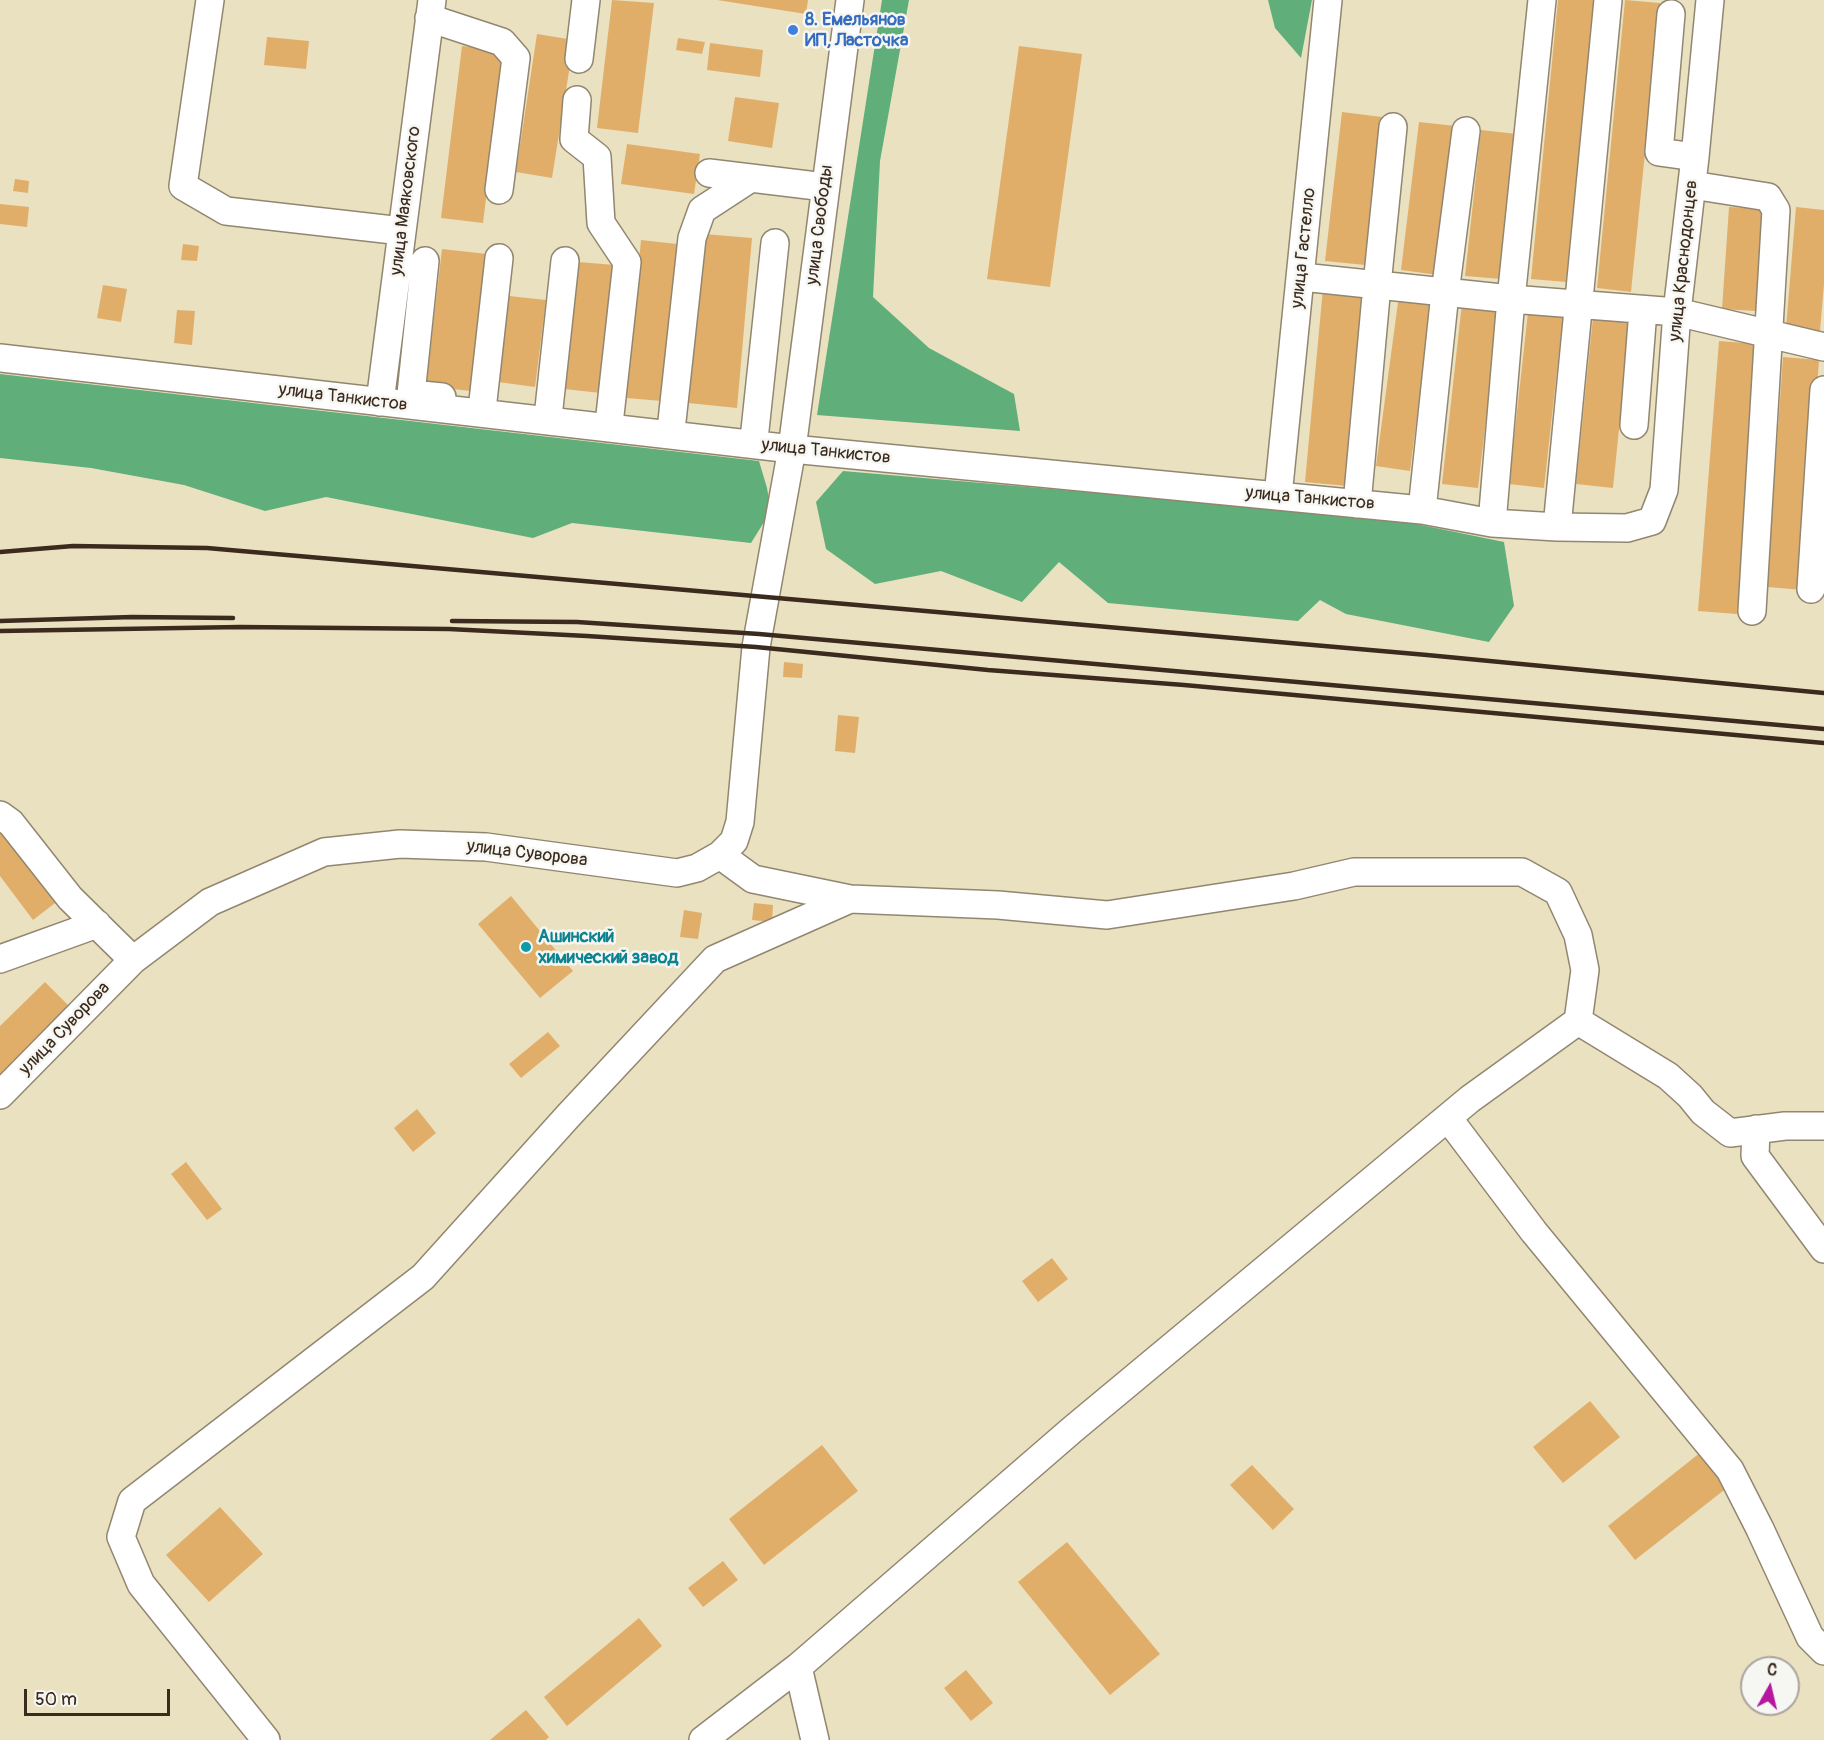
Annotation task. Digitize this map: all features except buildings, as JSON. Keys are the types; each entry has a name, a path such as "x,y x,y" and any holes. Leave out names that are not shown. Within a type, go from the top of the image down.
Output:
{"street":[{"path":"210,0 183,186 226,211 402,231"},
{"path":"579,59 586,0"},
{"name":"улица Свободы","path":"792,442 850,0"},
{"name":"улица Гастелло","path":"1278,496 1302,277 1328,0"},
{"path":"1492,523 1511,299 1542,0"},
{"path":"1557,527 1608,0"},
{"name":"улица Краснодонцев","path":"1652,521 1664,490 1677,312 1710,0"},
{"path":"431,9 502,42 516,58 499,190"},
{"name":"улица Маяковского","path":"380,402 431,9"},
{"path":"1671,14 1659,152 1695,157"},
{"path":"577,100 574,139 597,157 601,223 627,262 610,415"},
{"path":"1357,504 1393,127"},
{"path":"1422,510 1445,292 1466,131"},
{"path":"709,173 825,187"},
{"path":"672,422 692,238 702,210 751,178"},
{"path":"1692,185 1768,197 1776,210 1752,611"},
{"path":"755,430 775,243"},
{"path":"483,402 498,258"},
{"path":"425,261 411,394 755,430 792,442"},
{"path":"549,408 565,261"},
{"path":"1302,277 1511,299 1677,312 1824,347"},
{"path":"1634,425 1643,310"},
{"name":"улица Танкистов","path":"0,358 380,402 792,442 1422,510 1492,523 1627,528 1652,521"},
{"path":"1811,589 1824,390"},
{"name":"улица Суворова","path":"0,1095 133,960 210,902 324,852 400,844 486,847 677,873 698,868 720,855 734,841 740,822 756,647 792,442"},
{"path":"0,815 10,823 70,898 133,960"},
{"path":"703,1740 798,1667 1073,1429 1448,1118 1578,1021 1585,969 1578,935 1558,892 1521,872 1354,872 1294,886 1107,915 998,905 850,899 753,879 720,855"},
{"path":"266,1740 141,1584 122,1537 132,1501 423,1277 715,958 850,899"},
{"path":"0,959 97,924"},
{"path":"1578,1021 1668,1076 1690,1096 1703,1112 1730,1133 1785,1126 1824,1126"},
{"path":"1448,1118 1534,1232 1730,1470 1810,1637 1824,1651"},
{"path":"1756,1129 1755,1156 1824,1249"},
{"path":"798,1667 814,1740"}],"green space":[{"path":"882,0 909,0 880,161 873,297 929,348 1014,394 1020,431 817,415"},
{"path":"1268,0 1312,0 1301,58 1275,28"},
{"path":"0,374 759,461 771,511 751,543 572,523 533,538 326,497 265,511 184,485 91,468 0,458"},
{"path":"843,471 1387,518 1504,542 1514,606 1489,642 1346,614 1320,600 1298,621 1108,603 1059,562 1022,602 941,571 875,584 826,549 816,502"}],"railway":[{"path":"0,552 73,546 207,548 1427,655 1824,693"},
{"path":"0,621 132,617 233,618"},
{"path":"452,621 577,622 759,634 1824,729"},
{"path":"0,631 240,627 449,629 587,636 756,647 988,670 1184,685 1824,743"}],"place":[{"name":"8. Емельянов ИП, Ласточка","path":"793,30"},
{"name":"Ашинский химический завод","path":"526,947"}]}
